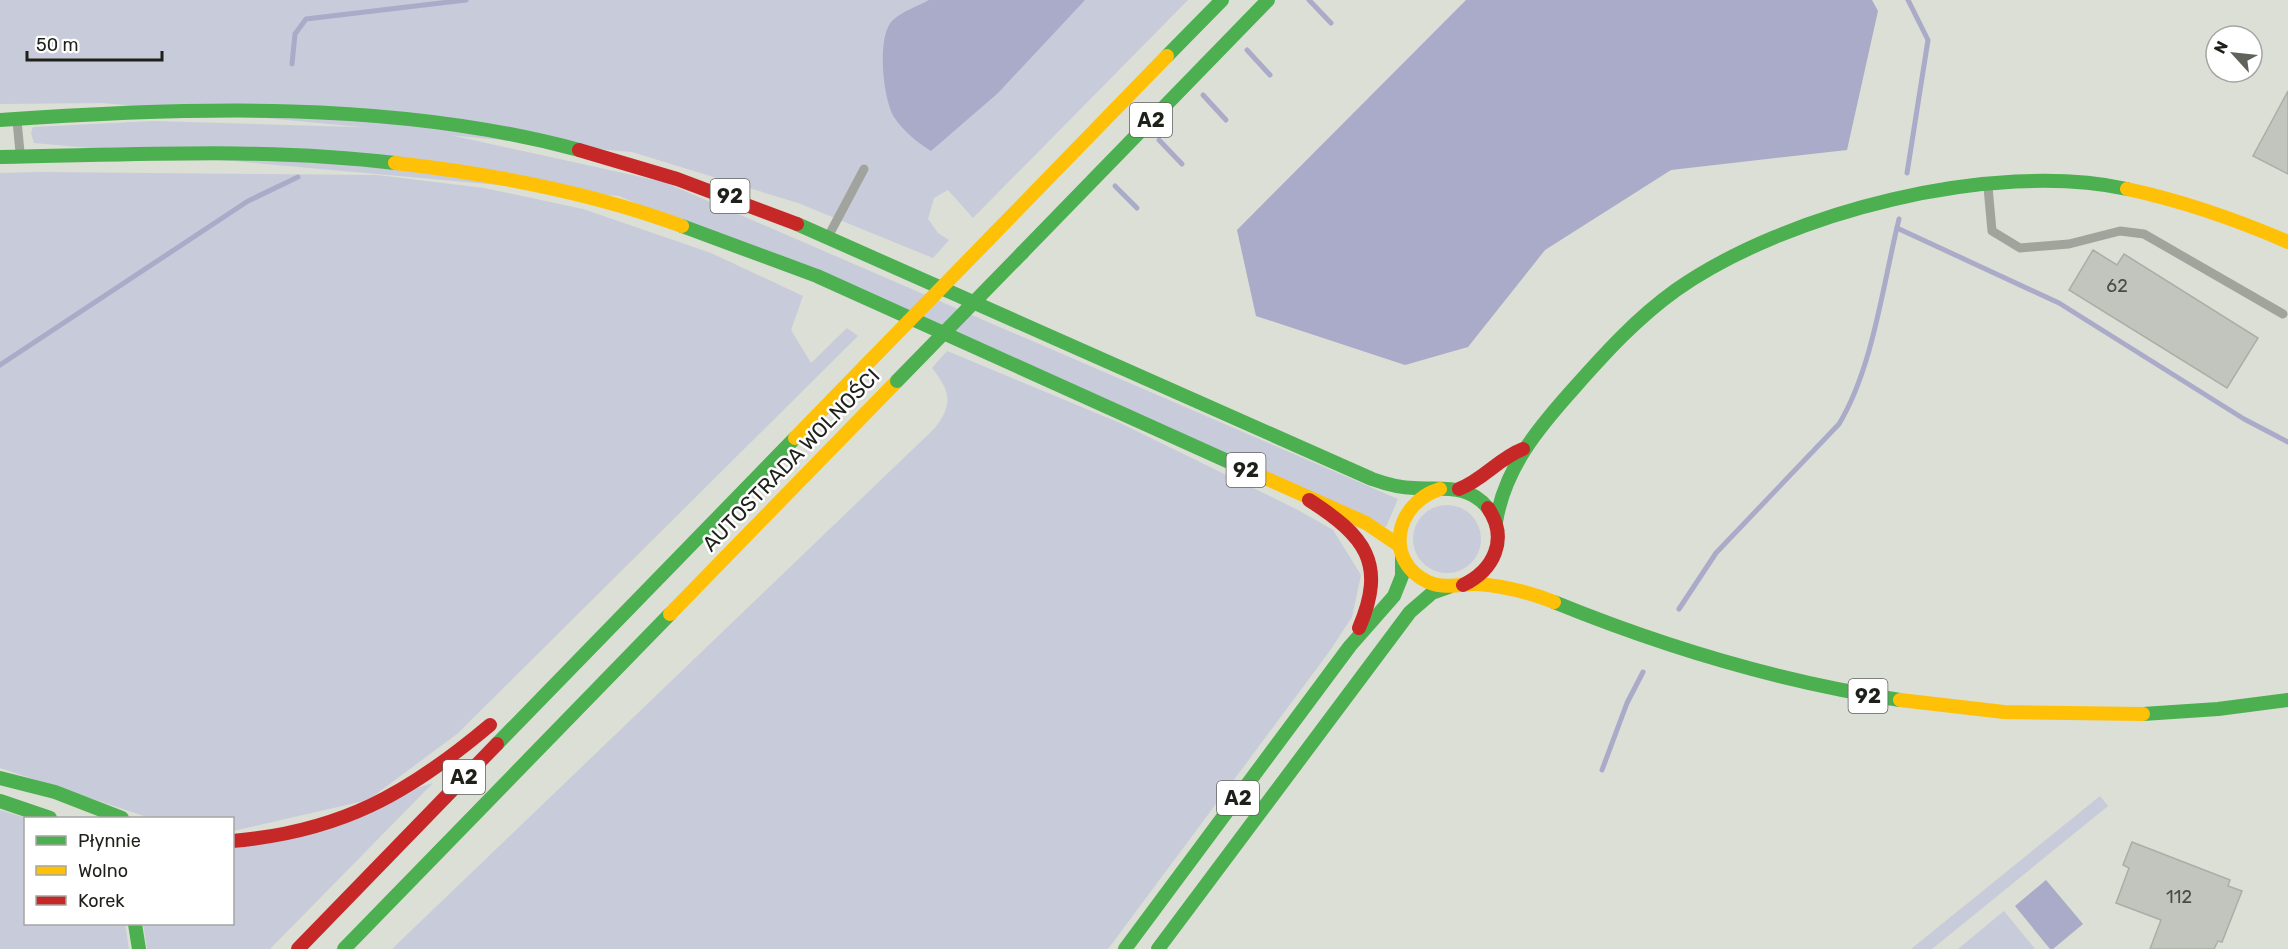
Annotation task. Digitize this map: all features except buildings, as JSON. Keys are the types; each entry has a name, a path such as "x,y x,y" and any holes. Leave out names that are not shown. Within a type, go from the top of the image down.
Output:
{"main road":[{"name":"AUTOSTRADA WOLNOŚCI","path":"298,949 1222,0"},
{"name":"AUTOSTRADA WOLNOŚCI","path":"344,949 1268,0"},
{"name":"92","path":"0,120 191,110 367,116 433,123 523,137 627,164 726,195 828,237 1372,479 1399,487 1459,489 1475,495 1488,506 1496,522"},
{"name":"92","path":"0,157 257,154 347,158 467,171 609,202 681,224 817,276 1309,500 1374,527 1401,550 1410,568 1421,579 1434,585 1449,587 1485,585 1542,598 1654,641 1723,663 1832,689 1914,703 2068,714 2197,710 2288,700"},
{"path":"1505,564 1497,547 1497,505 1523,449 1622,336 1654,306 1722,261 1760,241 1864,207 1916,194 1987,182 2031,179 2071,181 2151,192 2212,210 2288,242"},
{"path":"1459,489 1473,485 1485,477 1507,453 1523,449"},
{"name":"92","path":"1401,550 1400,530 1404,515 1414,502 1427,493 1442,488"},
{"name":"A2","path":"1309,500 1339,518 1351,530 1365,550 1370,564 1371,598 1350,646"},
{"name":"92","path":"1463,585 1482,574 1494,557 1497,547"},
{"name":"A2","path":"1125,949 1350,646 1394,596 1402,576 1401,550"},
{"name":"92","path":"1518,576 1542,598"},
{"name":"A2","path":"1158,949 1410,612 1432,593 1449,587"},
{"name":"A2","path":"584,633 630,606"},
{"name":"A2","path":"234,840 292,835 330,825 372,808 414,784 449,759 503,712"},
{"path":"0,777 55,792 117,817"},
{"path":"0,801 29,809 46,817"},
{"name":"A2","path":"404,908 467,823"},
{"path":"135,925 139,949"}],"lane":[{"path":"17,119 21,157"},
{"path":"828,237 864,169"},
{"path":"1987,182 1992,231 2020,248 2069,244 2120,231 2144,234 2283,314"}],"shaded area":[{"path":"0,0 1188,0 973,218 948,190 934,198 928,219 938,233 949,240 933,258 798,203 632,152 102,103 0,104"},
{"path":"153,121 423,129 664,182 1398,499 1386,527 619,196 34,143 31,133 33,127"},
{"path":"0,173 377,175 484,188 583,209 711,253 803,296 791,330 811,363 847,328 858,336 457,734 368,800 234,831 234,817 147,817 0,768"},
{"path":"947,351 1120,423 1298,510 1333,530 1361,575 1352,617 1329,652 1108,949 392,949 935,428 945,411 947,397 943,384 932,368"},
{"path":"1447,505 1460,508 1471,515 1478,526 1481,539 1478,552 1471,563 1460,570 1447,573 1434,570 1423,563 1416,552 1413,539 1416,526 1423,515 1434,508"},
{"path":"433,783 270,949 147,949 143,925 234,925 234,848"},
{"path":"2100,796 2108,806 1932,949 1911,949"},
{"path":"0,810 24,817 24,925 125,925 129,949 0,949"},
{"path":"2004,911 2035,949 1958,949"}],"water":[{"path":"929,0 1085,0 998,93 931,151 911,136 894,117 887,96 883,67 884,39 893,20"},
{"path":"1466,0 1872,0 1878,11 1847,150 1671,170 1545,250 1468,347 1405,365 1256,316 1237,230"},
{"path":"2046,880 2083,924 2053,949 2050,949 2015,906"}],"waterway":[{"path":"292,64 295,34 306,19 466,0"},
{"path":"1309,0 1331,23"},
{"path":"1907,173 1928,40 1908,0"},
{"path":"1247,50 1270,75"},
{"path":"1203,95 1226,120"},
{"path":"1159,140 1182,164"},
{"path":"0,365 248,201 298,177"},
{"path":"1115,186 1137,208"},
{"path":"1679,609 1716,553 1839,424 1851,402 1869,352 1899,219"},
{"path":"1897,228 2059,303 2244,419 2288,442"},
{"path":"1602,770 1627,703 1643,672"}],"traffic: fast":[{"path":"1167,56 1222,0"},
{"path":"1022,253 1268,0"},
{"path":"0,120 144,112 291,111 437,122 509,134 579,150"},
{"path":"0,157 247,154 346,158 395,163"},
{"path":"1496,522 1507,483 1515,466 1525,449 1562,402 1610,348 1648,312 1676,290 1722,262 1774,237 1832,216 1893,199 1955,188 2016,182 2074,182 2127,189"},
{"path":"797,224 1372,479 1403,487 1463,491 1480,500 1488,508"},
{"path":"682,226 817,276 1245,469"},
{"path":"897,381 1022,253"},
{"path":"497,744 795,438"},
{"path":"1125,949 1350,646 1394,596 1402,576 1402,556"},
{"path":"1158,949 1410,612 1432,593 1449,587"},
{"path":"1554,602 1639,634 1724,661 1811,684 1900,700"},
{"path":"344,949 670,614"},
{"path":"2143,714 2218,709 2288,700"},
{"path":"0,778 55,792 119,817"},
{"path":"0,801 47,817"},
{"path":"135,925 139,949"}],"traffic: slow":[{"path":"989,239 1167,56"},
{"path":"395,163 541,186 612,203 682,226"},
{"path":"2127,189 2209,211 2288,242"},
{"path":"865,366 989,239"},
{"path":"795,438 865,366"},
{"path":"670,614 897,381"},
{"path":"1245,469 1366,523 1400,546"},
{"path":"1440,489 1425,496 1413,506 1400,533 1400,547 1405,561 1414,573 1435,584 1497,586 1554,602"},
{"path":"1900,700 2004,712 2143,714"}],"traffic: jam":[{"path":"579,150 677,179 797,224"},
{"path":"1459,489 1523,449"},
{"path":"1309,500 1344,526 1357,539 1366,553 1371,586 1359,628"},
{"path":"1463,585 1483,571 1495,552 1497,531 1488,508"},
{"path":"234,841 306,829 371,806 430,771 490,725"},
{"path":"298,949 497,744"}]}
